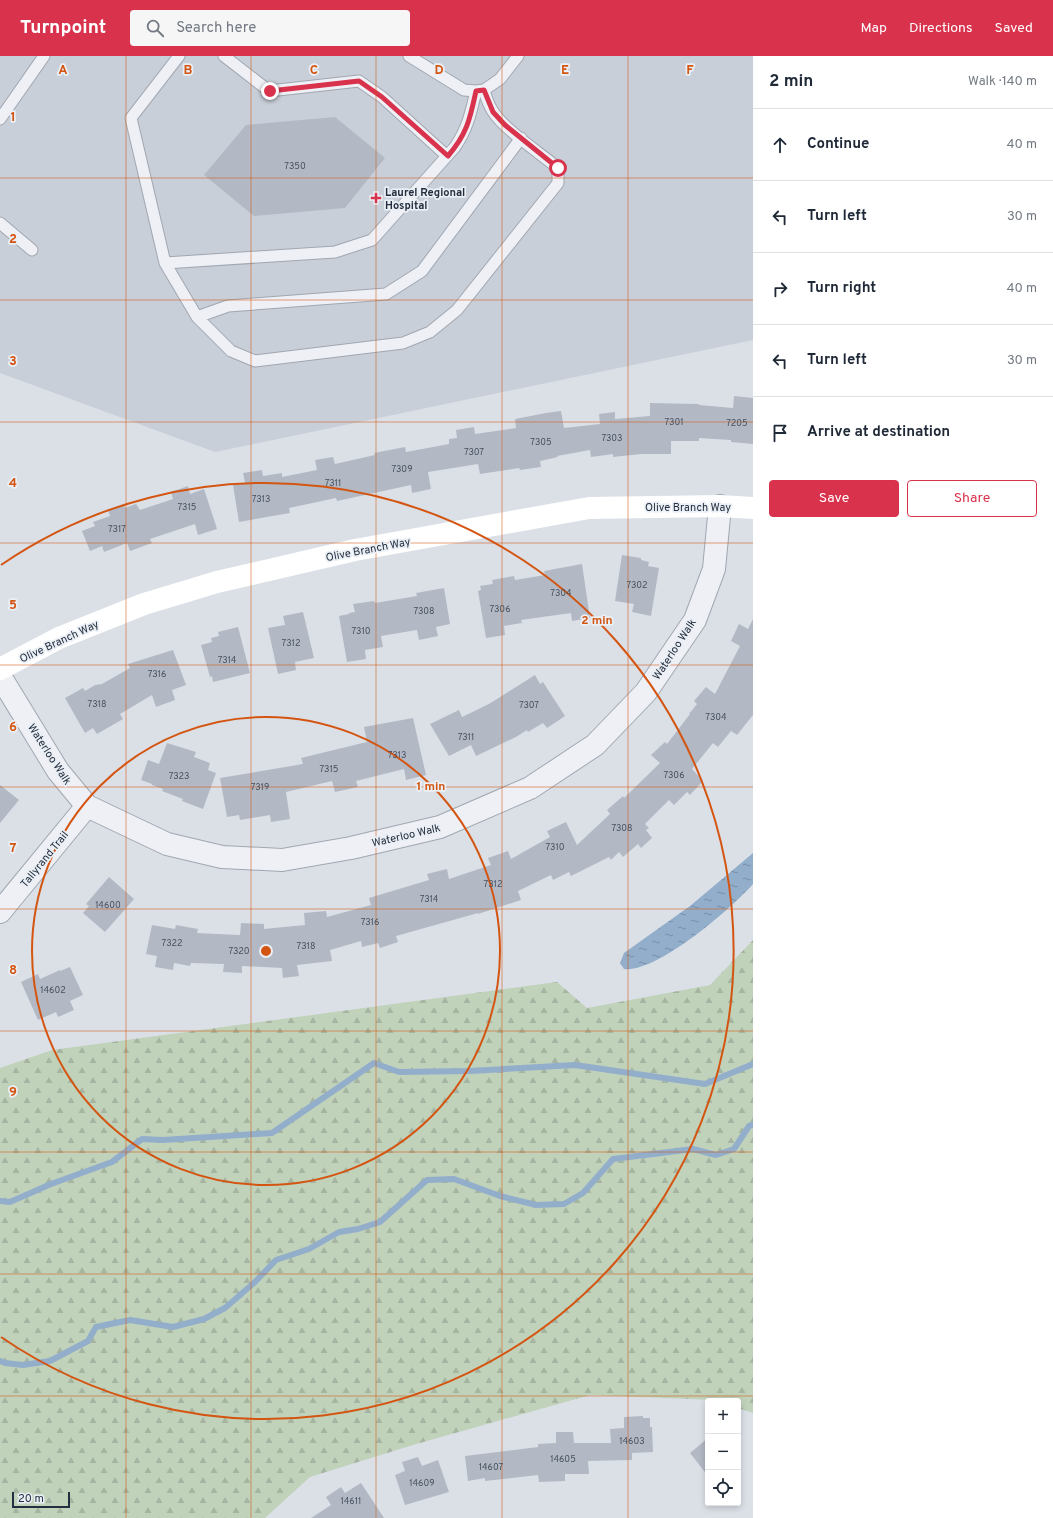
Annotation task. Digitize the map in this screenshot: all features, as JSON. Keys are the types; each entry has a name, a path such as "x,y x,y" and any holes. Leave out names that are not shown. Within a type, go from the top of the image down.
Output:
{"street":[{"name":"Olive Branch Way","path":"0,669 59,638 144,604 217,582 355,550 589,508 720,506 753,508"},
{"name":"Waterloo Walk","path":"0,676 58,771 87,806 167,844 222,858 282,860 351,848 440,827 530,788 595,745 646,692 695,620 714,569 720,506"},
{"name":"Tallyrand Trail","path":"0,912 87,806"}],"lane":[{"path":"0,119 44,56"},
{"path":"179,56 131,118 165,263 197,317 231,351 255,361 403,343 430,332 457,310 558,183 558,168 505,125 493,112 480,90"},
{"path":"224,56 270,91 359,81 382,97 448,156"},
{"path":"409,56 464,90 480,90 500,78 518,56"},
{"path":"165,263 335,252 372,240 448,156 464,134 480,90"},
{"path":"197,317 228,306 386,294 422,271 521,138"},
{"path":"0,223 32,250"}],"shaded area":[{"name":"Laurel Regional Hospital","path":"0,56 753,56 753,340 215,452 0,373"}],"green space":[{"path":"753,940 753,1413 741,1409 741,1398 705,1398 705,1400 590,1395 413,1445 310,1477 265,1518 0,1518 0,1068 52,1050 557,982 587,1008 710,985"}],"water":[{"path":"753,853 753,884 728,908 693,937 674,950 655,961 638,968 624,969 620,963 624,953 690,906"}],"building":[{"path":"335,117 385,158 345,208 254,216 204,175 246,125"},
{"path":"734,396 753,398 753,444 731,442 731,440 699,438 699,441 671,441 671,454 641,454 613,457 613,454 591,457 590,450 557,456 558,457 540,461 541,467 520,470 519,468 480,474 478,464 428,472 431,489 412,493 411,485 337,501 336,498 289,508 290,513 239,522 233,485 245,483 243,473 262,470 263,476 282,473 282,477 317,470 315,460 333,457 335,464 375,455 374,453 405,447 406,452 449,444 449,439 457,438 456,430 474,427 475,434 516,428 515,419 546,413 561,411 564,428 600,424 599,414 615,412 615,419 650,416 650,403 699,404 733,408"},
{"path":"188,486 190,494 204,489 217,529 198,535 195,524 150,539 152,543 130,551 127,543 104,552 102,546 90,551 82,531 95,526 93,522 110,516 108,510 124,504 125,508 136,504 140,510 173,499 171,492"},
{"path":"622,555 641,558 641,560 649,562 648,566 659,568 651,616 632,612 634,604 615,601"},
{"path":"582,564 590,618 572,621 571,613 521,620 522,623 504,626 505,635 486,638 478,591 481,590 480,586 493,584 492,580 514,576 515,580 545,575 544,571"},
{"path":"444,588 450,624 436,627 438,636 419,640 417,630 381,636 383,647 365,650 366,659 347,662 339,616 355,612 353,604 374,601 375,603 417,596 416,593"},
{"path":"303,612 314,658 295,662 296,670 278,674 268,628 285,625 283,616"},
{"path":"753,619 753,715 737,735 731,731 718,747 713,743 692,769 703,781 690,795 687,792 674,805 669,800 645,824 649,828 646,830 652,838 641,848 638,844 623,857 619,852 611,860 609,857 571,876 569,872 553,880 551,875 518,891 521,900 478,914 396,936 398,942 380,948 378,943 362,947 361,941 330,950 332,961 297,965 299,976 283,978 282,968 242,966 242,973 223,972 224,964 191,963 190,966 174,963 173,970 155,967 157,956 146,954 152,925 175,929 176,925 198,929 197,933 240,935 241,923 264,924 264,929 305,925 304,913 326,911 327,917 371,905 369,898 429,880 427,874 447,869 449,879 491,865 488,858 508,851 511,859 550,837 547,831 566,822 577,845 610,814 607,810 623,796 624,798 660,763 651,755 665,742 667,744 697,704 694,701 706,687 715,694 740,646 731,641 739,624 748,629"},
{"path":"238,627 250,673 213,682 212,676 210,677 201,645 212,642 211,638 219,636 218,632"},
{"path":"173,650 186,685 172,690 175,700 156,707 152,695 120,714 123,719 97,734 93,728 85,733 65,698 83,688 85,691 95,685 102,684 130,668 128,664"},
{"path":"535,675 540,684 543,682 565,716 547,728 543,723 528,732 527,730 516,737 476,756 471,745 449,756 430,724 459,710 462,717 489,704"},
{"path":"413,718 426,775 406,780 404,769 356,781 358,787 335,792 332,781 286,792 290,819 271,822 270,815 240,820 239,815 227,817 220,778 303,764 301,758 367,742 364,727"},
{"path":"167,743 196,752 194,757 210,763 208,770 216,773 203,809 182,801 183,799 162,791 163,789 141,780 148,760 159,764"},
{"path":"0,785 19,800 0,823"},
{"path":"109,877 134,899 105,932 83,913 89,906 86,904"},
{"path":"70,967 83,995 70,1001 74,1010 58,1017 56,1012 38,1020 21,982 38,974 40,979"},
{"path":"643,1416 643,1418 650,1418 650,1427 652,1427 653,1452 632,1453 632,1460 588,1461 589,1474 565,1474 565,1481 539,1482 538,1475 485,1481 485,1478 468,1481 465,1456 538,1447 538,1444 556,1443 556,1432 573,1432 574,1443 611,1443 610,1429 624,1428 624,1417"},
{"path":"705,1440 705,1472 690,1453"},
{"path":"418,1457 422,1466 438,1460 449,1492 405,1505 395,1475 405,1471 402,1462"},
{"path":"361,1483 384,1518 311,1518 331,1505 326,1497 341,1487 345,1493"}],"waterway":[{"path":"0,1201 10,1202 51,1184 112,1162 142,1139 163,1140 272,1133 374,1063 399,1072 470,1071 575,1065 705,1084 753,1064"},
{"path":"0,1361 23,1365 50,1361 88,1341 96,1327 130,1320 173,1327 204,1319 225,1308 255,1282 276,1260 309,1249 339,1232 358,1229 380,1222 427,1180 454,1179 500,1196 536,1205 564,1204 583,1193 613,1159 693,1149 716,1155 734,1149 749,1126 753,1125"}],"place":[{"name":"Laurel Regional Hospital","path":"376,198"}],"route":[{"path":"270,91 359,81 382,97 448,156 464,134 470,119 476,91 484,90 493,112 505,125 558,168"}]}
